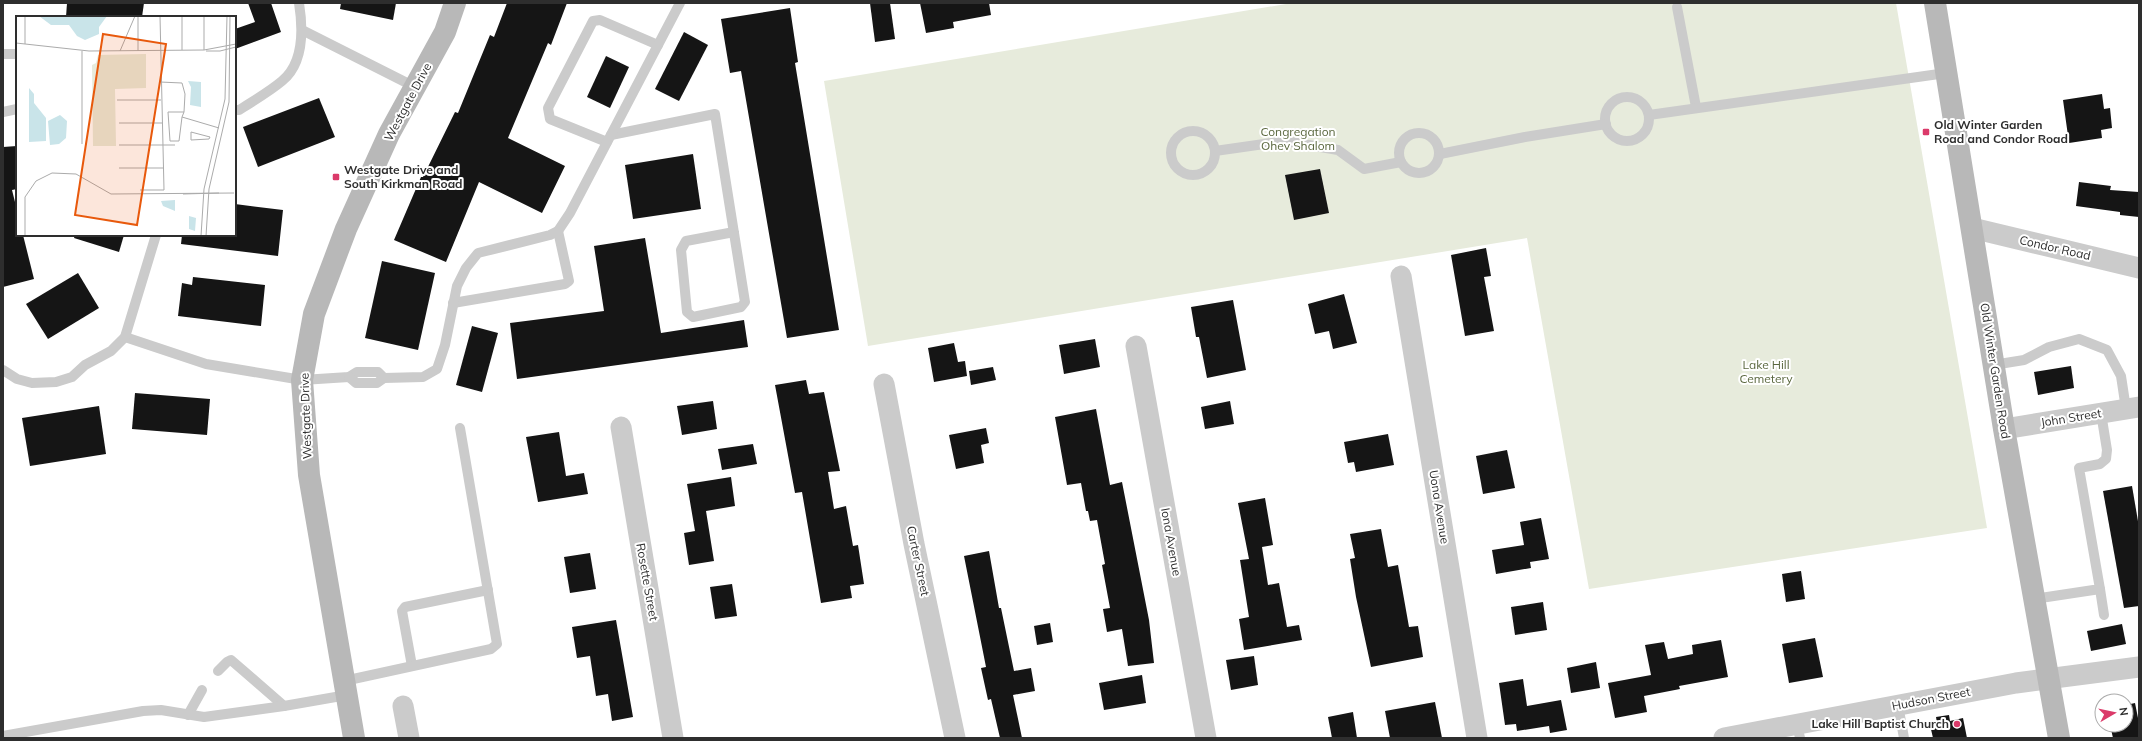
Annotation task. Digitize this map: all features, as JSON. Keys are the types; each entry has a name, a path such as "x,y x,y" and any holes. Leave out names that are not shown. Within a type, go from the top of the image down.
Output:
{"street":[{"name":"Westgate Drive","path":"354,738 309,475 302,380 314,314 346,229 390,134 445,32 455,3"},
{"name":"Old Winter Garden Road","path":"1935,3 2004,429 2059,738"},
{"name":"Condor Road","path":"1972,228 2139,268"},
{"name":"Uona Avenue","path":"1401,276 1477,738"},
{"name":"Iona Avenue","path":"1136,346 1206,738"},
{"name":"Carter Street","path":"884,384 914,544 955,738"},
{"name":"John Street","path":"2004,429 2133,408"},
{"name":"Rosette Street","path":"621,427 673,738"},
{"name":"Hudson Street","path":"1724,738 1798,731 1898,705 2016,683 2139,667"},
{"path":"403,706 409,738"}],"lane":[{"path":"236,110 239,110 284,80 296,60 302,30 299,3"},
{"path":"125,337 206,364 302,380 349,378 357,372 378,372 384,378 423,377 437,369 445,345 457,286 466,268 478,253 550,236 558,231 609,139 680,3"},
{"path":"1677,7 1696,108"},
{"path":"658,45 600,20 593,21 548,108 550,119 609,139 715,114 734,232 745,302 741,307 693,317 687,312 681,250 686,241 734,232"},
{"path":"302,30 415,87"},
{"path":"3,54 16,54"},
{"path":"1649,115 1946,73"},
{"path":"1628,96 1642,102 1649,115 1647,129 1637,139 1630,141 1616,138 1610,134 1606,124 1606,113 1608,106 1620,97 1628,96"},
{"path":"3,112 16,109"},
{"path":"1440,154 1525,137 1606,124"},
{"path":"1191,130 1204,134 1210,138 1215,151 1211,166 1199,175 1191,175 1178,170 1170,156 1174,141 1184,132 1191,130"},
{"path":"1418,133 1431,136 1439,147 1440,154 1435,166 1423,173 1410,172 1401,162 1399,148 1406,138 1412,134 1418,133"},
{"path":"1215,151 1285,141 1338,150 1364,169 1401,162"},
{"path":"454,304 565,284 569,281 558,231"},
{"path":"3,370 17,379 32,384 56,382 72,377 85,365 111,351 125,337 156,236"},
{"path":"1994,365 2024,360 2049,347 2079,339 2107,350 2121,376 2133,408"},
{"path":"2100,413 2107,450 2106,459 2100,464 2079,468 2104,615"},
{"path":"3,736 142,711 162,710 188,715 204,716 284,706 412,666 491,649 497,644 460,428"},
{"path":"2034,599 2100,589"},
{"path":"412,666 402,611 405,607 488,590"},
{"path":"218,671 231,660 284,706"},
{"path":"188,715 202,690"},
{"path":"1898,705 1904,738"}],"green space":[{"name":"Congregation Ohev Shalom","path":"1292,3 1896,3 1987,528 1589,589 1527,238 868,346 824,81"}],"building":[{"path":"67,3 144,3 142,16 66,16"},
{"path":"248,3 271,3 281,32 236,49 236,29 255,22"},
{"path":"341,3 396,3 393,20 340,9"},
{"path":"507,3 567,3 551,45 548,43 508,138 565,166 542,213 479,182 446,262 394,240 421,177 423,177 455,112 458,113 490,35 494,37"},
{"path":"870,3 890,3 895,39 875,42"},
{"path":"920,3 989,3 991,15 953,22 954,28 926,33"},
{"path":"790,8 798,62 795,63 839,330 787,338 741,71 730,73 721,19"},
{"path":"684,32 708,45 679,101 655,89"},
{"path":"606,56 629,67 610,108 587,97"},
{"path":"2102,94 2104,109 2110,108 2112,128 2101,130 2102,138 2069,143 2063,100"},
{"path":"319,98 335,137 258,167 243,127"},
{"path":"16,146 16,189 12,190 16,206 16,236 23,236 34,279 3,287 3,147"},
{"path":"693,154 701,209 633,219 625,165"},
{"path":"1320,169 1329,213 1294,220 1285,175"},
{"path":"2079,182 2111,186 2110,190 2139,192 2139,217 2120,215 2120,212 2076,206"},
{"path":"236,204 283,210 278,256 181,244 182,236 236,236"},
{"path":"75,236 124,236 119,252 74,238"},
{"path":"645,238 661,333 744,320 748,347 517,379 510,323 604,311 594,246"},
{"path":"1486,248 1491,276 1484,277 1494,331 1465,336 1451,255"},
{"path":"382,261 435,273 418,350 365,338"},
{"path":"78,273 99,308 48,339 26,304"},
{"path":"193,277 265,285 261,326 178,316 182,283 192,285"},
{"path":"1344,294 1357,343 1333,349 1329,331 1315,334 1308,304"},
{"path":"1233,300 1246,370 1207,378 1199,337 1196,337 1191,307"},
{"path":"472,326 498,333 482,392 456,385"},
{"path":"1095,339 1100,367 1064,374 1059,345"},
{"path":"954,343 958,362 965,361 967,376 934,382 928,348"},
{"path":"2071,366 2074,388 2038,395 2034,372"},
{"path":"993,367 996,380 971,385 969,371"},
{"path":"806,380 809,394 824,392 840,471 828,472 834,509 846,506 853,546 858,545 864,584 850,586 852,598 821,603 802,492 795,493 775,385"},
{"path":"135,393 210,399 207,435 132,429"},
{"path":"713,401 717,429 682,435 677,406"},
{"path":"1230,401 1234,424 1205,429 1201,407"},
{"path":"99,406 106,454 30,466 22,418"},
{"path":"1096,409 1110,485 1122,482 1149,620 1154,663 1128,666 1122,629 1107,632 1103,609 1110,608 1102,565 1105,564 1097,520 1090,521 1088,511 1086,511 1081,483 1067,485 1055,417"},
{"path":"986,428 989,443 981,445 984,463 956,469 949,435"},
{"path":"559,432 566,476 584,473 588,494 538,502 526,437"},
{"path":"1388,434 1394,465 1356,472 1354,462 1348,463 1344,442"},
{"path":"753,444 757,464 722,470 718,449"},
{"path":"1507,450 1515,488 1483,494 1476,456"},
{"path":"731,477 735,506 706,511 714,561 689,565 684,533 695,531 687,484"},
{"path":"2132,486 2139,527 2139,606 2124,608 2103,491"},
{"path":"1265,498 1273,545 1262,547 1268,585 1279,583 1287,627 1299,625 1302,640 1244,650 1239,619 1249,617 1240,560 1249,559 1238,503"},
{"path":"1541,518 1549,559 1530,562 1531,568 1496,574 1492,550 1524,545 1520,522"},
{"path":"1381,529 1388,567 1398,565 1409,627 1418,626 1423,657 1371,667 1356,597 1350,559 1355,558 1350,534"},
{"path":"989,551 999,608 1001,608 1014,671 1031,668 1035,691 1013,695 1022,738 1000,738 991,699 988,700 981,668 986,667 964,556"},
{"path":"590,553 596,589 570,593 564,557"},
{"path":"1801,571 1805,599 1786,602 1782,574"},
{"path":"732,584 737,616 715,619 710,587"},
{"path":"1543,602 1547,630 1515,635 1511,607"},
{"path":"616,620 633,717 612,721 608,694 596,696 590,656 577,658 572,627"},
{"path":"1050,623 1053,642 1037,645 1034,626"},
{"path":"2122,624 2126,644 2091,651 2087,631"},
{"path":"1815,638 1823,677 1789,683 1782,644"},
{"path":"1721,640 1728,677 1679,686 1680,689 1644,696 1647,712 1615,718 1608,683 1651,675 1645,645 1664,642 1668,659 1693,654 1692,645"},
{"path":"1254,656 1258,685 1231,690 1226,660"},
{"path":"1596,662 1600,688 1571,693 1567,668"},
{"path":"1142,675 1146,703 1104,710 1099,683"},
{"path":"1523,679 1527,706 1561,700 1567,730 1550,733 1549,726 1517,731 1516,724 1505,725 1499,683"},
{"path":"1435,702 1442,738 1390,738 1385,711"},
{"path":"2134,703 2139,723 2139,738 2113,738 2112,733 2134,733"},
{"path":"1353,712 1357,738 1332,738 1328,717"},
{"path":"1949,715 1950,721 1963,718 1967,738 1933,738 1930,725 1937,723 1936,717"}],"place":[{"name":"Old Winter Garden Road and Condor Road","path":"1926,132"},
{"name":"Westgate Drive and South Kirkman Road","path":"336,177"},
{"name":"Lake Hill Baptist Church","path":"1957,724"}],"park label":[{"name":"Lake Hill Cemetery","path":"1766,372"}]}
